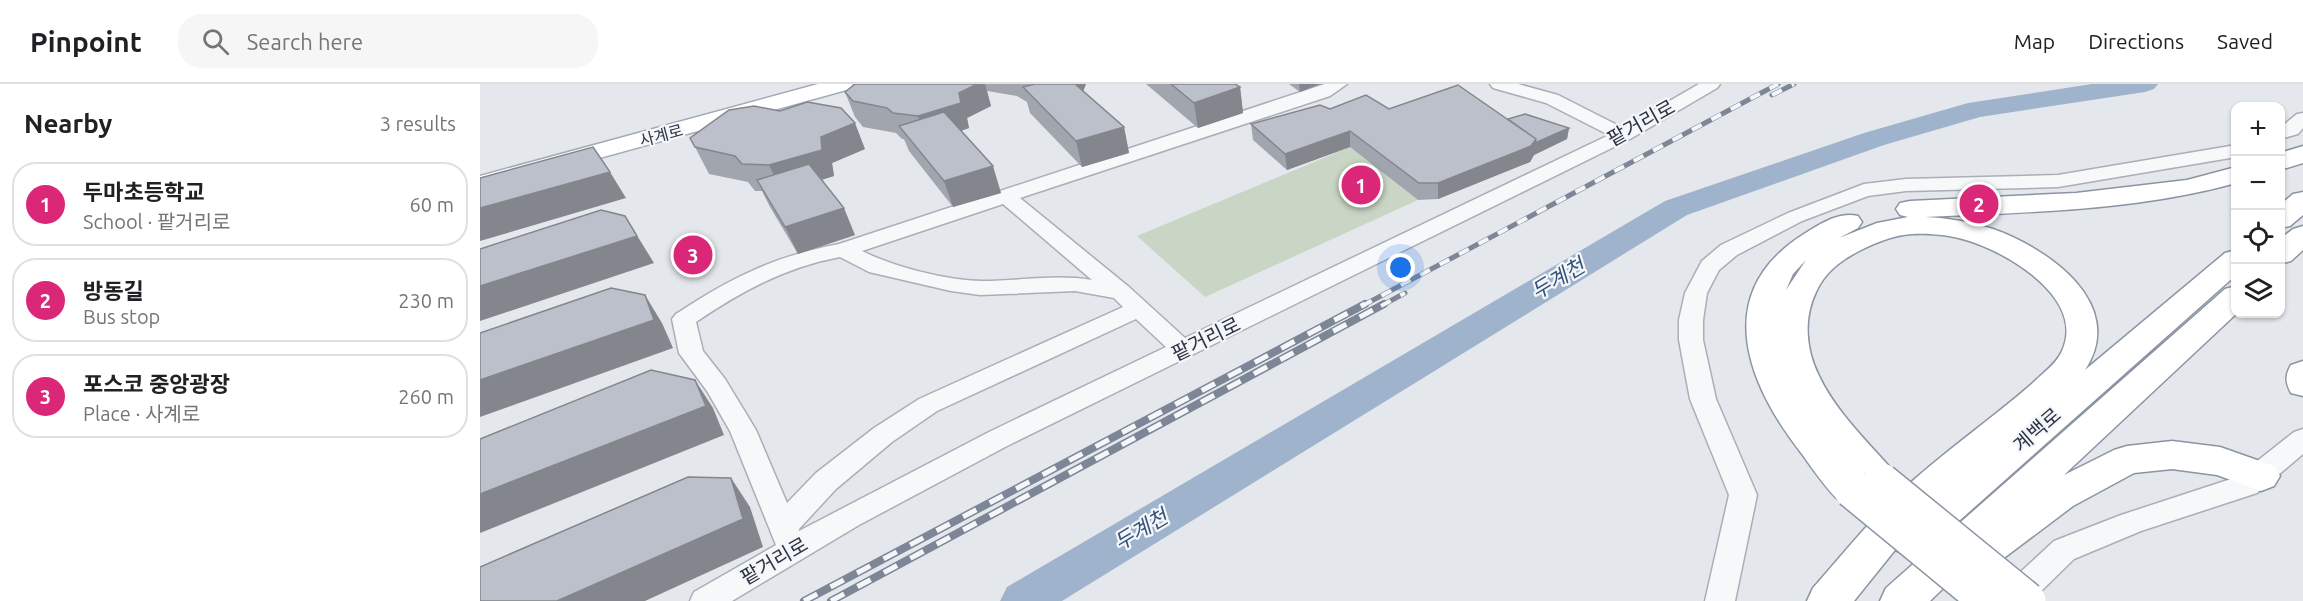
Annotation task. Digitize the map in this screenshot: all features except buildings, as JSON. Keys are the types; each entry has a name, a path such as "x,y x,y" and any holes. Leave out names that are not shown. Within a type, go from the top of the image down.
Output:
{"highway":[{"path":"2285,160 2303,154"},
{"path":"1988,601 1867,485 1799,425 1778,393 1761,346 1765,304 1779,271 1805,246 1846,223 1891,210 1952,205 2076,201 2188,188 2231,176"},
{"path":"2285,216 2303,200"},
{"path":"1828,601 1919,497 2021,414 2069,367 2080,348 2081,323 2075,304 2059,282 2043,268 2018,252 1982,235 1946,227 1912,225 1880,231 1844,246 1813,270 1796,299 1790,335 1800,374 1867,485 2026,601"},
{"path":"2285,251 2303,235"},
{"name":"계백로","path":"1839,601 2231,262"},
{"name":"계백로","path":"1909,593 2231,300"},
{"path":"2303,373 2303,384"},
{"path":"1909,593 1985,551 2059,495 2127,460 2172,455 2220,461 2261,476"}],"main road":[{"name":"사계로","path":"480,184 842,84"}],"street":[{"path":"793,551 743,430 716,385 691,353 684,320 715,298 757,275 794,260 843,250 1324,92 1338,84"},
{"path":"1499,84 1552,99 1623,135"},
{"name":"팥거리로","path":"705,601 849,517 998,439 1623,135 1711,84"},
{"path":"2285,132 2291,130 2303,118"},
{"path":"1720,601 1743,495 1704,399 1691,340 1691,320 1696,293 1710,266 1729,250 1795,218 1864,190 1906,185 2058,181 2231,152"},
{"path":"1005,196 1130,301 1183,350"},
{"path":"843,250 877,267 951,284 980,288 1074,284 1130,301"},
{"path":"783,527 826,481 883,435 928,405 1130,301"},
{"path":"2010,601 2064,550 2131,522 2247,485 2303,440"}],"green space":[{"path":"1350,147 1418,200 1205,297 1137,236"}],"waterway":[{"name":"두계천","path":"1023,601 1676,208 1874,139 1977,109 2145,84"}],"railway":[{"path":"1362,306 1778,84"},
{"path":"1772,95 1794,84"},
{"path":"1381,306 1405,293"},
{"path":"804,601 1365,304"},
{"path":"831,601 1384,304"}],"place":[{"name":"두마초등학교","path":"1361,185"},
{"name":"방동길","path":"1979,204"},
{"name":"포스코 중앙광장","path":"693,255"}]}
